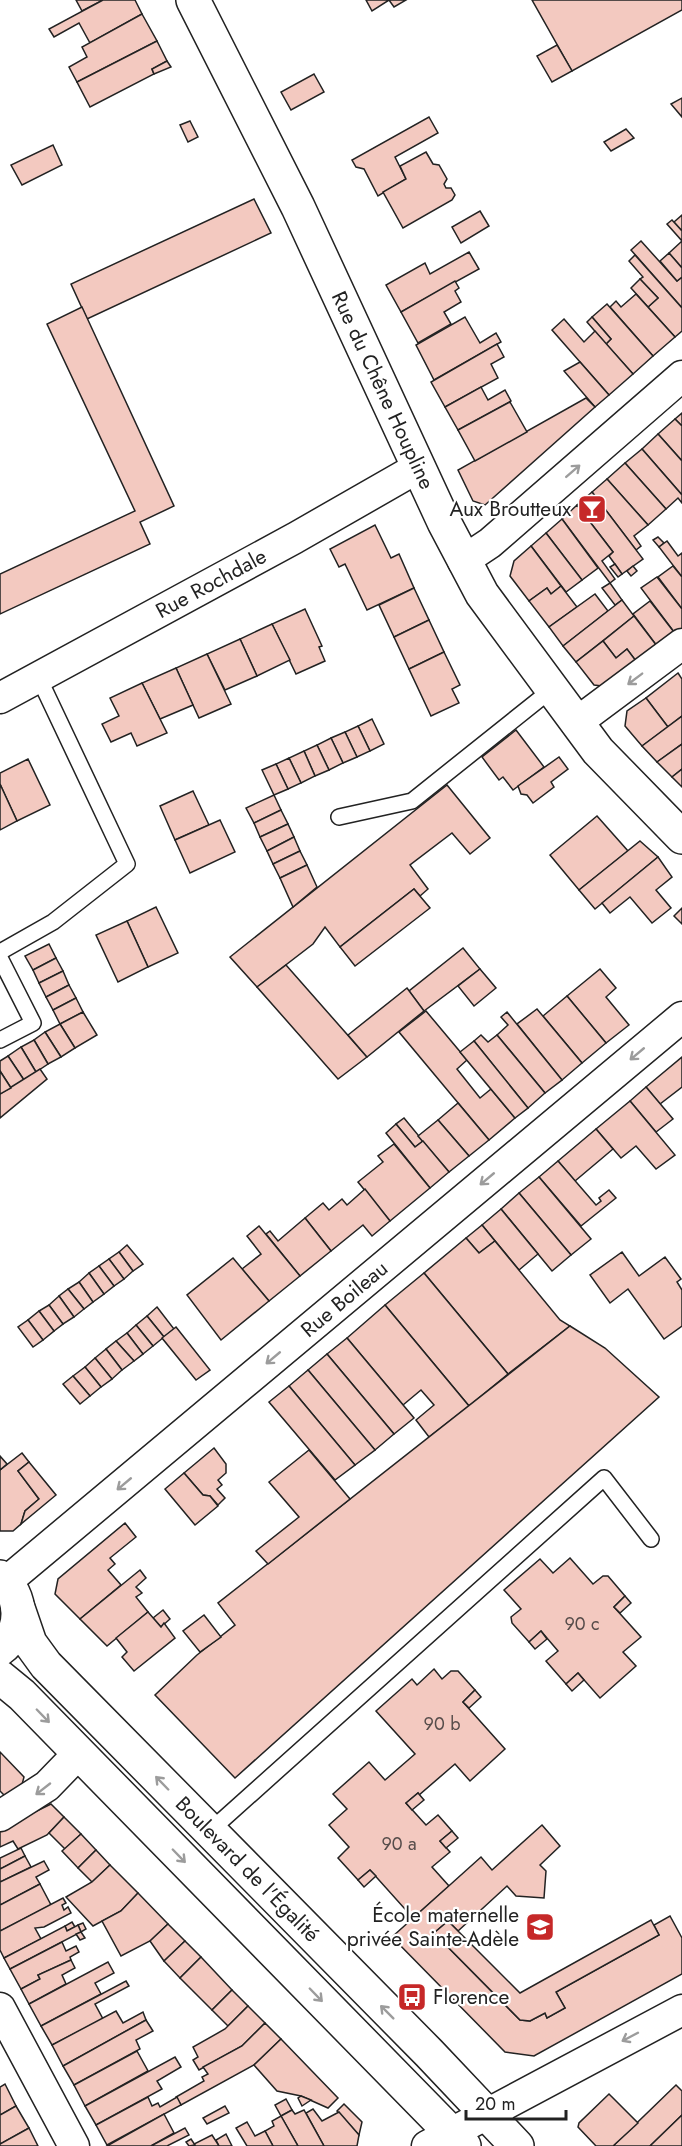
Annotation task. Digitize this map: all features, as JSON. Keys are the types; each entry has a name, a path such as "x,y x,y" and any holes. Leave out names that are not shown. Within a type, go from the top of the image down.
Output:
{"main road":[{"name":"Rue du Chêne Houpline","path":"193,0 298,207 463,561 482,594 551,690 609,764 682,837"},
{"path":"0,1649 8,1642 18,1622 8,1589"},
{"name":"Boulevard de l'Égalité","path":"8,1589 30,1643 46,1665 517,2146"},
{"name":"Boulevard de l'Égalité","path":"0,1677 22,1695 79,1753 448,2142"}],"street":[{"path":"463,561 490,543 682,376"},
{"name":"Rue Rochdale","path":"0,698 295,538 419,467"},
{"path":"576,723 682,644"},
{"name":"Rue Boileau","path":"8,1589 682,1017"},
{"path":"0,1816 47,1786 79,1753"},
{"path":"0,2008 74,2146"},
{"path":"448,2142 486,2114 682,2010"}],"lane":[{"path":"0,952 53,922 127,864 38,676"},
{"path":"339,817 412,801 551,690"},
{"path":"0,958 33,1023 0,1040"},
{"path":"210,1831 604,1478 651,1539"}],"building":[{"path":"76,0 103,0 82,11"},
{"path":"103,0 135,0 142,14 90,43 79,23 54,37 49,29"},
{"path":"366,0 389,0 372,11"},
{"path":"389,0 406,0 394,7"},
{"path":"532,0 682,0 682,10 572,71"},
{"path":"142,14 157,41 77,82 69,67 87,57 82,47"},
{"path":"157,41 167,61 152,69 154,74 90,107 77,82"},
{"path":"557,45 572,71 552,82 537,56"},
{"path":"167,61 171,67 154,74 152,69"},
{"path":"314,74 324,92 291,110 281,92"},
{"path":"682,98 682,117 671,104"},
{"path":"429,117 438,133 395,157 406,179 378,196 364,169 356,167 352,160"},
{"path":"190,121 198,137 188,142 180,125"},
{"path":"626,129 634,138 611,151 604,142"},
{"path":"53,145 62,165 22,185 11,165"},
{"path":"426,152 433,164 439,165 447,179 444,184 446,188 451,188 455,195 452,200 403,228 383,192 406,179 400,166"},
{"path":"254,199 271,233 87,319 71,284"},
{"path":"480,211 489,226 461,243 452,227"},
{"path":"682,215 682,231 674,222"},
{"path":"672,220 682,231 682,241 667,224"},
{"path":"641,241 677,281 682,277 682,308 631,250"},
{"path":"682,241 682,268 669,253"},
{"path":"469,252 479,269 401,312 386,285 425,263 430,274"},
{"path":"669,253 682,268 682,277 677,281 660,261"},
{"path":"635,255 682,308 682,331 675,337 648,307 658,298 640,279 643,277 629,261"},
{"path":"640,279 658,298 648,307 631,288"},
{"path":"455,281 459,288 455,291 461,302 444,312 451,324 418,343 401,312"},
{"path":"636,294 675,337 653,356 610,307 616,301 621,307"},
{"path":"607,304 653,356 633,374 606,344 611,339 592,317"},
{"path":"82,307 174,506 140,522 150,544 0,614 0,574 135,511 47,324"},
{"path":"465,317 480,343 496,333 501,342 434,380 416,345"},
{"path":"592,317 611,339 606,344 587,322"},
{"path":"564,319 584,342 595,331 633,374 609,395 552,330"},
{"path":"497,344 504,357 491,364 498,378 445,407 431,382"},
{"path":"580,362 609,395 595,407 564,371"},
{"path":"481,387 488,400 505,390 511,401 458,430 445,407"},
{"path":"586,398 595,407 485,505 473,501 458,470"},
{"path":"510,402 527,432 475,461 458,430"},
{"path":"682,413 682,426 675,419"},
{"path":"675,419 682,426 682,461 658,434"},
{"path":"658,434 682,461 682,495 642,449"},
{"path":"642,449 682,495 682,503 678,498 666,509 625,463"},
{"path":"625,463 666,509 648,525 607,479"},
{"path":"607,479 648,525 634,536 641,546 636,550 592,492"},
{"path":"592,492 643,559 622,574 609,556 613,552 577,505"},
{"path":"577,505 613,552 602,561 615,579 610,583 562,519"},
{"path":"562,519 598,568 582,580 546,533"},
{"path":"375,525 391,558 399,554 414,588 367,610 345,564 339,567 330,549"},
{"path":"546,533 582,580 566,592 531,546"},
{"path":"658,537 664,543 659,547 653,540"},
{"path":"667,541 678,556 682,553 682,577 659,547"},
{"path":"531,546 561,586 551,594 547,588 529,601 510,576 514,561"},
{"path":"615,564 622,574 618,577 610,567"},
{"path":"633,566 637,571 631,576 627,571"},
{"path":"673,566 682,577 682,609 658,577"},
{"path":"657,577 682,609 682,632 677,636 641,588"},
{"path":"610,583 622,600 615,605 602,588"},
{"path":"561,586 577,607 549,627 529,601 547,588 551,594"},
{"path":"414,588 429,620 394,637 379,605"},
{"path":"595,594 608,611 563,646 549,627"},
{"path":"622,600 634,616 576,662 563,646"},
{"path":"650,601 677,636 660,650 633,614"},
{"path":"305,609 322,646 319,647 325,661 296,674 272,624"},
{"path":"634,616 660,650 639,665 627,649 616,658 603,641"},
{"path":"429,620 444,652 409,669 394,637"},
{"path":"272,624 290,660 257,676 240,639"},
{"path":"240,639 257,676 225,690 207,654"},
{"path":"603,641 616,658 627,649 639,665 610,687 594,685 576,662"},
{"path":"444,652 460,685 452,689 459,703 431,716 409,669"},
{"path":"207,654 231,704 199,718 176,668"},
{"path":"176,668 193,705 160,719 142,683"},
{"path":"678,673 682,679 682,716 668,727 646,698"},
{"path":"142,683 167,733 137,746 131,733 111,742 102,724 119,716 110,698"},
{"path":"646,698 668,727 642,746 625,726 627,711"},
{"path":"682,716 682,744 657,762 642,746"},
{"path":"372,719 384,744 370,751 358,726"},
{"path":"358,726 370,751 357,757 345,732"},
{"path":"516,730 544,767 513,790 503,777 499,780 482,757"},
{"path":"345,732 357,757 343,763 331,738"},
{"path":"331,738 343,763 329,770 317,745"},
{"path":"682,744 682,769 672,777 657,762"},
{"path":"317,745 329,770 315,776 304,751"},
{"path":"304,751 315,776 301,783 289,758"},
{"path":"559,757 568,769 551,782 554,787 533,803 527,795 521,794 518,786"},
{"path":"289,758 301,783 288,789 276,764"},
{"path":"28,759 50,805 17,821 0,784 0,773"},
{"path":"276,764 288,789 274,795 262,770"},
{"path":"682,769 682,787 672,777"},
{"path":"0,784 17,821 0,830"},
{"path":"447,785 490,838 470,854 452,833 410,865 428,889 420,896 414,889 340,947 325,927 313,944 257,987 230,957"},
{"path":"193,791 209,825 175,840 160,806"},
{"path":"274,795 281,810 254,823 246,808"},
{"path":"281,810 288,824 260,837 254,823"},
{"path":"597,816 628,851 579,890 550,855"},
{"path":"220,820 235,852 190,873 175,840"},
{"path":"288,824 294,837 267,851 260,837"},
{"path":"294,837 300,851 273,864 267,851"},
{"path":"640,841 658,857 595,909 579,890"},
{"path":"300,851 307,865 280,878 273,864"},
{"path":"658,857 672,877 656,890 671,908 652,923 630,897 610,913 602,903"},
{"path":"307,865 317,887 293,907 280,878"},
{"path":"414,889 430,908 355,966 340,947"},
{"path":"156,907 178,953 148,967 127,921"},
{"path":"682,908 682,924 674,916"},
{"path":"127,921 148,967 118,982 96,935"},
{"path":"49,944 56,958 33,970 25,956"},
{"path":"463,948 480,969 424,1011 409,991"},
{"path":"56,958 63,971 39,983 33,970"},
{"path":"286,965 367,1057 338,1079 257,987"},
{"path":"480,969 496,988 474,1006 458,986"},
{"path":"600,969 616,988 606,997 629,1025 606,1043 567,996"},
{"path":"63,971 69,985 46,997 39,983"},
{"path":"69,985 76,998 53,1010 46,997"},
{"path":"407,988 424,1011 367,1057 348,1035"},
{"path":"567,996 606,1043 582,1063 543,1016"},
{"path":"76,998 83,1012 60,1024 53,1010"},
{"path":"537,1009 582,1063 562,1080 517,1024"},
{"path":"426,1011 467,1060 457,1069 480,1098 491,1089 515,1118 489,1140 399,1032"},
{"path":"83,1012 97,1035 75,1048 60,1024"},
{"path":"507,1012 562,1080 545,1093 497,1035 508,1025 501,1017"},
{"path":"60,1024 75,1048 61,1057 45,1032"},
{"path":"45,1032 61,1057 48,1064 34,1040"},
{"path":"481,1035 488,1042 497,1035 545,1093 528,1108 474,1041"},
{"path":"34,1040 48,1064 36,1072 21,1047"},
{"path":"474,1041 528,1108 515,1118 460,1052"},
{"path":"21,1047 36,1072 24,1080 8,1056"},
{"path":"8,1056 24,1080 11,1088 0,1071 0,1061"},
{"path":"682,1057 682,1087 660,1104 646,1087"},
{"path":"40,1069 47,1079 0,1118 0,1094"},
{"path":"0,1071 11,1088 0,1094"},
{"path":"646,1087 673,1119 656,1132 630,1101"},
{"path":"630,1101 675,1155 656,1169 636,1146 621,1158 596,1129"},
{"path":"458,1103 489,1140 469,1156 438,1120"},
{"path":"404,1118 423,1141 415,1147 396,1124"},
{"path":"438,1120 469,1156 449,1172 418,1136"},
{"path":"396,1124 415,1147 423,1141 449,1172 430,1188 386,1133"},
{"path":"596,1129 613,1149 575,1181 558,1161"},
{"path":"394,1144 430,1188 390,1221 358,1182 383,1162 378,1156"},
{"path":"558,1161 596,1205 601,1201 599,1198 609,1190 616,1198 581,1226 539,1177"},
{"path":"539,1177 591,1239 571,1255 519,1193"},
{"path":"365,1189 390,1221 372,1236 363,1225 331,1251 305,1218 323,1203 329,1210 342,1199 347,1205"},
{"path":"519,1193 571,1255 552,1271 501,1209"},
{"path":"501,1209 538,1254 519,1270 482,1225"},
{"path":"305,1218 331,1251 300,1276 266,1234 270,1231 278,1241"},
{"path":"482,1225 495,1241 479,1253 466,1238"},
{"path":"259,1226 300,1276 269,1301 242,1269 261,1254 247,1236"},
{"path":"466,1238 479,1253 495,1241 560,1320 570,1326 508,1374 424,1273"},
{"path":"127,1245 143,1264 133,1271 119,1252"},
{"path":"119,1252 133,1271 124,1279 109,1259"},
{"path":"622,1252 639,1276 665,1257 681,1279 677,1282 682,1290 682,1326 664,1339 628,1289 610,1303 590,1275"},
{"path":"233,1258 269,1301 221,1340 187,1295"},
{"path":"109,1259 124,1279 114,1286 99,1266"},
{"path":"99,1266 114,1286 104,1294 89,1273"},
{"path":"89,1273 104,1294 93,1302 79,1282"},
{"path":"424,1273 508,1374 469,1406 385,1305"},
{"path":"79,1282 93,1302 84,1309 68,1289"},
{"path":"68,1289 84,1309 74,1317 59,1296"},
{"path":"59,1296 74,1317 63,1324 49,1305"},
{"path":"49,1305 63,1324 54,1331 39,1311"},
{"path":"385,1305 469,1406 429,1437 416,1420 434,1405 421,1390 403,1405 347,1338"},
{"path":"157,1307 174,1329 164,1337 147,1316"},
{"path":"39,1311 54,1331 43,1340 28,1320"},
{"path":"147,1316 164,1337 153,1346 136,1325"},
{"path":"28,1320 43,1340 33,1347 18,1327"},
{"path":"136,1325 153,1346 143,1354 127,1333"},
{"path":"570,1326 605,1348 659,1397 235,1778 155,1695 197,1655 235,1625 218,1603"},
{"path":"176,1327 210,1370 196,1380 162,1338"},
{"path":"127,1333 143,1354 134,1361 116,1341"},
{"path":"347,1338 414,1418 394,1434 327,1354"},
{"path":"116,1341 134,1361 122,1370 106,1349"},
{"path":"106,1349 122,1370 112,1379 95,1358"},
{"path":"327,1354 394,1434 375,1450 308,1370"},
{"path":"95,1358 112,1379 101,1387 85,1367"},
{"path":"85,1367 101,1387 90,1396 73,1376"},
{"path":"308,1370 375,1450 355,1465 289,1386"},
{"path":"73,1376 90,1396 80,1404 63,1384"},
{"path":"289,1386 355,1465 335,1480 269,1402"},
{"path":"214,1448 226,1464 226,1473 218,1480 222,1485 217,1489 225,1498 218,1505 210,1496 203,1495 184,1473"},
{"path":"309,1450 350,1499 268,1564 256,1551 299,1517 269,1482"},
{"path":"22,1453 29,1462 18,1471 39,1499 25,1511 21,1524 13,1531 0,1531 0,1470"},
{"path":"0,1456 7,1464 0,1470"},
{"path":"29,1462 56,1495 21,1524 25,1511 39,1499 18,1471"},
{"path":"184,1473 203,1495 210,1496 218,1506 195,1525 165,1489"},
{"path":"125,1523 136,1537 110,1558 115,1564 108,1570 121,1585 80,1619 55,1594 58,1579"},
{"path":"570,1558 593,1584 603,1576 608,1576 625,1596 614,1607 641,1637 623,1652 636,1666 600,1698 578,1673 566,1684 546,1661 558,1651 541,1631 529,1642 512,1623 511,1617 521,1609 504,1590 540,1559 553,1573"},
{"path":"140,1570 146,1578 136,1587 142,1593 136,1597 148,1612 107,1646 80,1619"},
{"path":"625,1596 631,1603 620,1613 614,1607"},
{"path":"163,1610 170,1619 161,1627 153,1618"},
{"path":"148,1612 161,1627 164,1623 175,1638 134,1671 122,1657 127,1652 116,1638"},
{"path":"204,1615 221,1637 200,1652 183,1631"},
{"path":"541,1631 547,1639 535,1649 529,1642"},
{"path":"434,1669 442,1679 451,1671 458,1671 475,1690 463,1702 505,1749 470,1781 455,1764 419,1795 418,1793 406,1803 426,1825 438,1815 452,1831 440,1841 450,1852 432,1867 449,1886 413,1918 370,1870 358,1880 338,1858 349,1847 329,1825 347,1809 333,1794 369,1762 385,1780 415,1754 376,1711 412,1679 417,1685"},
{"path":"578,1673 584,1680 572,1691 566,1684"},
{"path":"475,1690 481,1697 469,1708 463,1702"},
{"path":"0,1752 24,1777 20,1792 8,1799 0,1791"},
{"path":"418,1793 424,1800 412,1810 406,1803"},
{"path":"51,1804 64,1817 47,1835 18,1849 13,1841 0,1847 0,1829"},
{"path":"64,1817 81,1834 65,1849 49,1833"},
{"path":"542,1825 560,1846 540,1865 546,1871 544,1898 516,1896 507,1886 458,1931 448,1921 434,1933 520,2020 530,2021 545,2013 547,2018 565,2008 556,1992 659,1935 654,1925 670,1916 682,1938 682,1974 534,2056 505,2052 392,1937 481,1857 492,1870"},
{"path":"452,1831 458,1838 446,1848 440,1841"},
{"path":"81,1834 96,1850 78,1868 62,1851"},
{"path":"21,1848 25,1856 0,1869 0,1858"},
{"path":"96,1850 110,1865 92,1882 78,1868"},
{"path":"25,1856 31,1867 0,1882 0,1869"},
{"path":"44,1861 49,1870 36,1877 40,1884 0,1905 0,1882"},
{"path":"110,1865 138,1893 121,1911 93,1926 66,1897 92,1882"},
{"path":"370,1870 376,1876 364,1887 358,1880"},
{"path":"40,1884 51,1905 0,1931 0,1905"},
{"path":"138,1893 168,1924 150,1941 121,1956 102,1921 121,1911"},
{"path":"63,1898 66,1903 62,1905 64,1910 68,1907 71,1913 44,1927 35,1928 41,1939 4,1958 0,1950 0,1931"},
{"path":"651,1920 659,1935 556,1992 565,2008 547,2018 545,2013 530,2021 520,2020 434,1933 448,1921 520,1993"},
{"path":"72,1922 75,1927 67,1931 65,1926"},
{"path":"83,1923 86,1929 81,1932 78,1925"},
{"path":"168,1924 185,1941 164,1961 150,1941"},
{"path":"78,1925 81,1932 10,1969 4,1958 65,1926 67,1931"},
{"path":"81,1932 85,1938 80,1940 76,1934"},
{"path":"185,1941 201,1957 180,1978 164,1961"},
{"path":"62,1942 66,1951 76,1946 79,1952 70,1957 71,1960 38,1975 40,1979 21,1989 10,1969"},
{"path":"201,1957 232,1990 212,2010 180,1978"},
{"path":"71,1960 75,1968 62,1975 66,1984 29,2004 21,1989 40,1979 38,1975"},
{"path":"108,1962 114,1973 95,1983 101,1994 41,2026 29,2004"},
{"path":"126,1981 129,1986 95,2004 103,2019 52,2045 41,2026"},
{"path":"232,1990 248,2006 228,2026 212,2010"},
{"path":"248,2006 265,2023 242,2046 199,2070 193,2060 198,2057 193,2047 225,2029"},
{"path":"116,2011 123,2023 143,2012 146,2020 63,2066 52,2045"},
{"path":"146,2020 153,2031 136,2040 140,2049 74,2085 63,2066"},
{"path":"265,2023 281,2039 254,2065 181,2105 176,2097 204,2081 202,2077 208,2074 203,2067 242,2046"},
{"path":"281,2039 338,2098 328,2108 301,2096 277,2091 254,2065"},
{"path":"137,2051 148,2071 85,2106 74,2085"},
{"path":"175,2057 181,2067 157,2081 162,2089 96,2125 85,2106"},
{"path":"5,2084 16,2106 0,2115 0,2087"},
{"path":"676,2085 682,2091 682,2115 650,2146 613,2146"},
{"path":"609,2094 638,2123 613,2146 596,2146 578,2127 579,2123"},
{"path":"301,2096 311,2100 302,2106 298,2098"},
{"path":"148,2097 152,2106 158,2103 160,2107 177,2097 181,2105 107,2145 96,2125"},
{"path":"286,2099 292,2110 281,2116 275,2105"},
{"path":"344,2104 362,2122 359,2135 337,2111"},
{"path":"16,2106 29,2128 0,2144 0,2115"},
{"path":"225,2106 229,2113 207,2124 203,2118"},
{"path":"313,2109 322,2121 339,2112 359,2135 357,2146 324,2146 306,2113"},
{"path":"292,2110 295,2114 304,2110 324,2146 298,2146 281,2116"},
{"path":"164,2114 174,2133 151,2146 107,2146"},
{"path":"682,2115 682,2146 650,2146"},
{"path":"281,2116 298,2146 273,2146 265,2131 274,2126 272,2121"},
{"path":"247,2122 255,2136 265,2131 273,2146 247,2146 236,2128"},
{"path":"29,2128 38,2146 0,2146 0,2144"},
{"path":"185,2128 189,2135 167,2146 151,2146"},
{"path":"226,2134 232,2146 219,2146 216,2140"},
{"path":"212,2135 219,2146 195,2146 194,2144"},
{"path":"191,2139 195,2145 189,2146 186,2142"}],"place":[{"name":"Aux Broutteux","path":"592,509"},
{"name":"École maternelle privée Sainte-Adèle","path":"540,1927"},
{"name":"Florence","path":"412,1997"}]}
